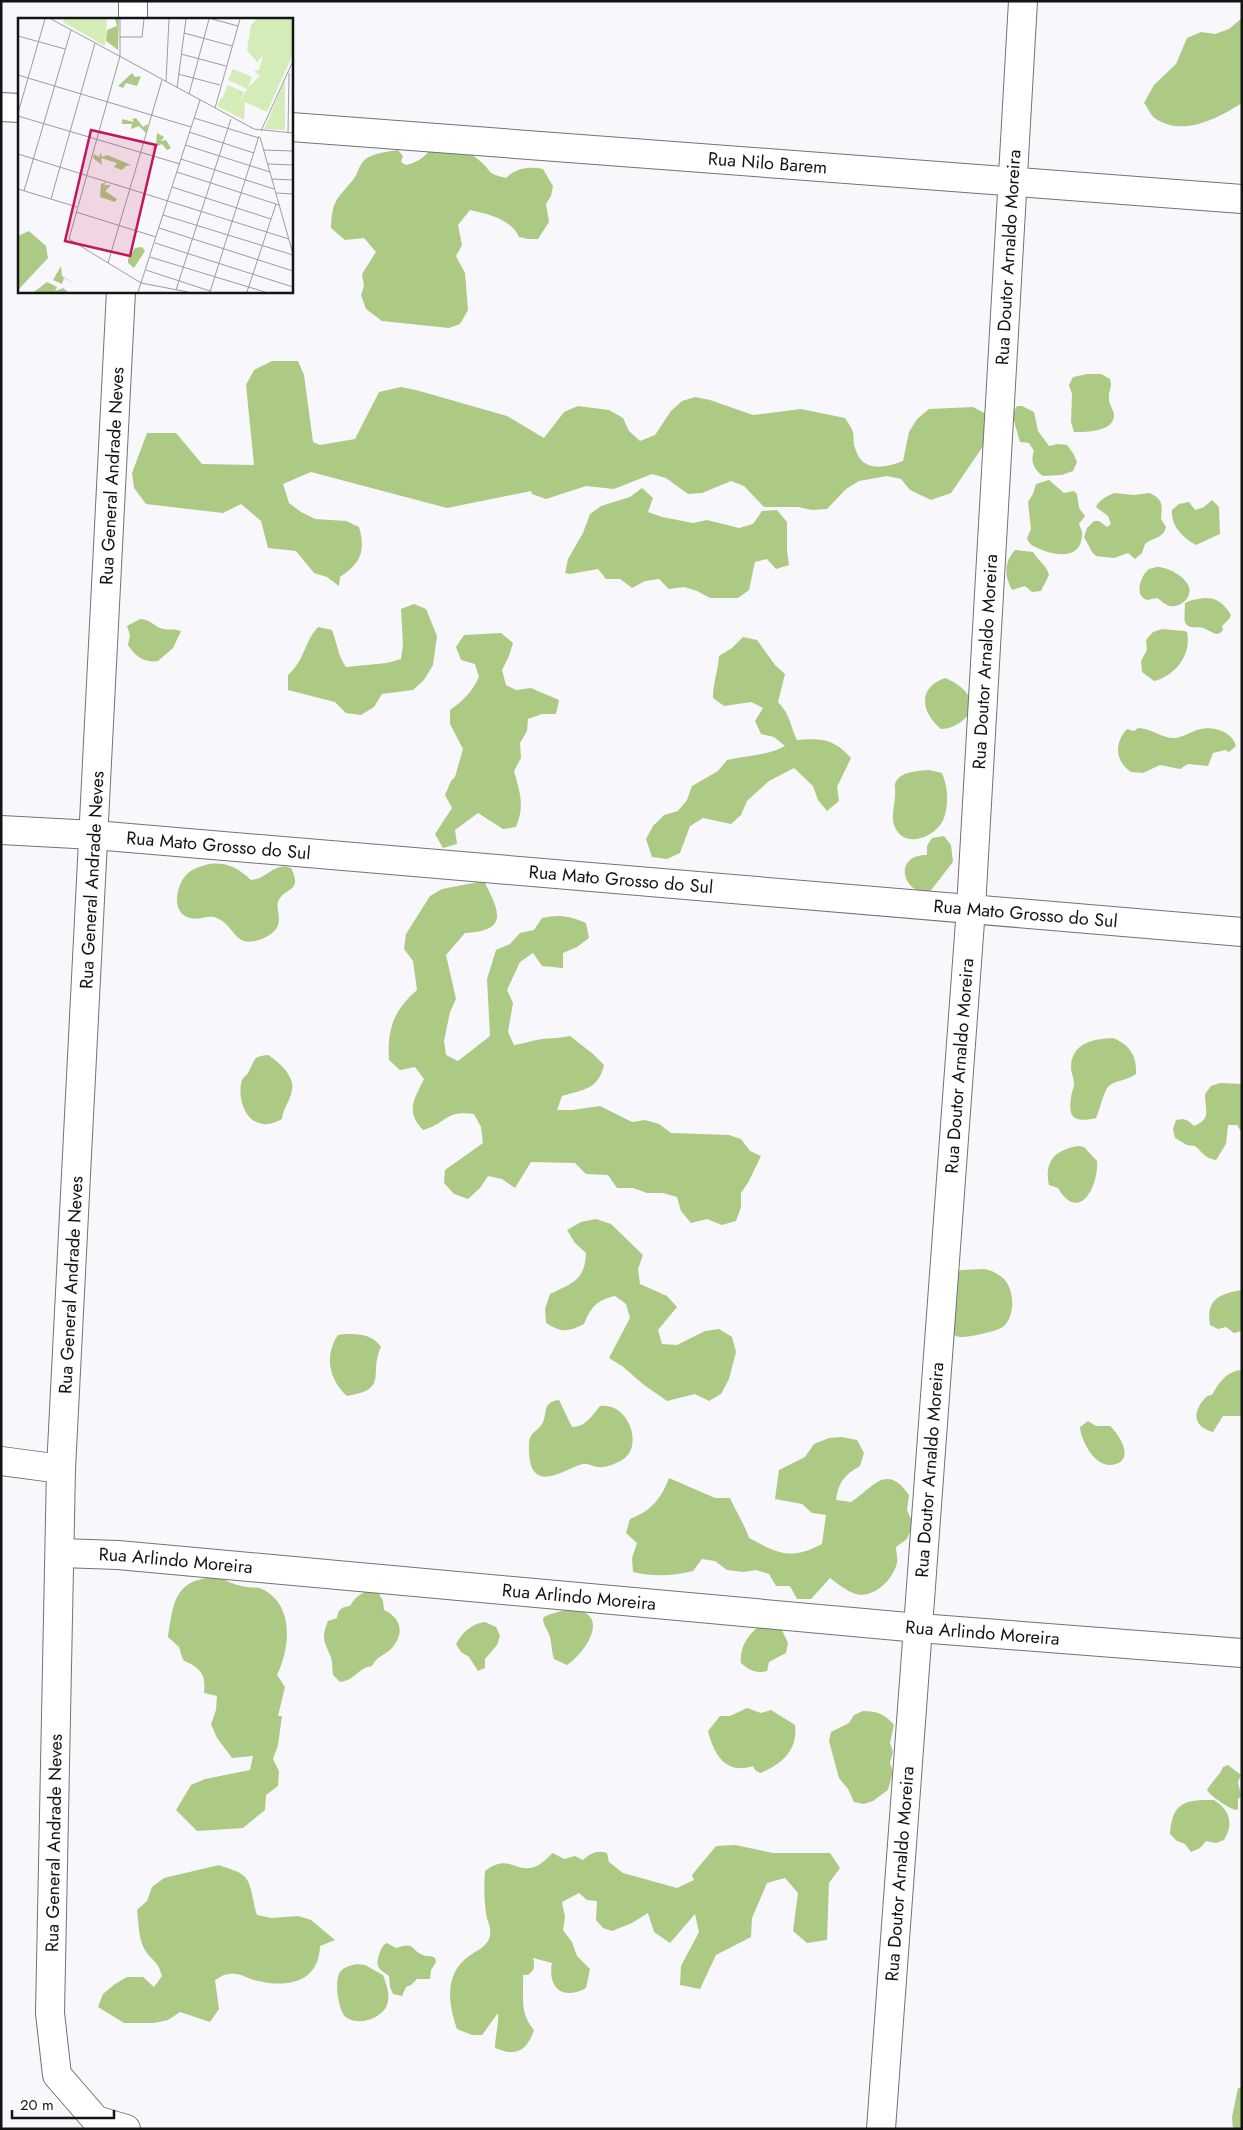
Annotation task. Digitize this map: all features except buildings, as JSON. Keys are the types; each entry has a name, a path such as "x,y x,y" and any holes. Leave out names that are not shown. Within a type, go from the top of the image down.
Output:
{"street":[{"path":"133,1 133,18"},
{"name":"Rua Doutor Arnaldo Moreira","path":"881,2129 971,908 1022,1"},
{"path":"1,107 18,108"},
{"name":"Rua Nilo Barem","path":"292,127 1242,199"},
{"name":"Rua General Andrade Neves","path":"61,1470 120,292"},
{"name":"Rua Mato Grosso do Sul","path":"1,830 94,835 1242,932"},
{"path":"1,1461 61,1470 61,1553"},
{"name":"Rua General Andrade Neves","path":"61,1553 50,2013 57,2075 96,2120 126,2129"},
{"name":"Rua Arlindo Moreira","path":"61,1553 118,1555 919,1628 1242,1654"}],"green space":[{"path":"1242,18 1242,103 1212,119 1189,126 1167,124 1154,118 1144,103 1154,85 1176,64 1187,38 1201,32 1215,34 1229,29"},
{"path":"436,145 454,147 465,151 475,157 492,174 506,178 514,172 523,169 543,169 553,186 551,196 546,204 549,222 538,239 528,239 519,237 510,226 498,218 470,210 458,225 462,245 456,256 465,273 468,310 460,324 449,328 382,321 366,309 361,295 364,286 362,274 376,252 364,238 345,240 331,228 332,212 336,201 354,178 362,163 369,157 398,150 403,156 401,162 406,165 420,160"},
{"path":"272,361 298,361 304,375 313,442 320,445 355,439 379,392 401,387 507,416 544,438 564,412 578,406 609,410 623,418 629,431 640,441 655,435 671,411 682,401 695,397 710,400 753,415 801,409 845,418 852,430 854,446 858,456 863,462 875,466 882,467 903,461 909,432 917,419 929,409 973,407 986,414 986,442 951,493 931,500 910,490 901,479 887,476 859,481 846,489 827,509 812,510 798,507 764,507 744,486 731,481 702,493 688,494 666,478 652,474 614,489 586,486 546,499 532,494 531,491 447,508 311,472 283,484 289,503 315,519 346,521 359,527 361,535 362,550 360,556 353,567 340,577 339,586 327,577 314,573 296,551 268,548 261,521 241,504 223,513 146,504 134,488 132,473 147,433 176,433 202,464 254,465 246,385 254,370"},
{"path":"1101,374 1110,379 1109,399 1114,414 1113,420 1105,428 1099,430 1074,432 1071,422 1072,394 1069,385 1073,377"},
{"path":"1017,406 1022,406 1034,412 1038,431 1049,446 1067,445 1077,462 1073,471 1062,475 1043,476 1037,471 1033,462 1034,451 1029,443 1020,442 1012,414"},
{"path":"1049,480 1064,493 1074,491 1077,494 1079,508 1085,516 1079,524 1082,532 1081,543 1078,548 1068,554 1055,554 1042,550 1031,545 1027,538 1031,529 1028,502 1036,484"},
{"path":"642,488 653,498 648,512 662,517 693,523 707,520 739,528 753,524 762,511 777,510 787,522 789,565 776,569 767,559 755,562 749,590 738,598 710,598 684,587 669,589 659,579 645,581 632,588 620,579 606,579 598,569 570,574 565,573 568,559 583,533 590,514 601,506 630,497"},
{"path":"1114,493 1134,495 1149,493 1160,500 1161,503 1161,519 1166,527 1165,531 1145,544 1142,553 1135,559 1128,553 1114,558 1096,556 1084,537 1087,528 1094,521 1099,521 1107,527 1111,524 1108,516 1096,507 1101,500"},
{"path":"1212,500 1219,507 1220,534 1196,545 1186,538 1175,526 1172,510 1179,504 1189,502 1195,510 1204,507"},
{"path":"1015,550 1033,552 1046,568 1049,575 1041,591 1032,592 1025,586 1012,590 1006,569 1009,559"},
{"path":"1157,567 1176,573 1187,583 1189,595 1181,604 1170,606 1157,598 1147,600 1143,598 1140,586 1143,576 1149,569"},
{"path":"1205,598 1220,602 1231,615 1222,626 1223,630 1218,634 1203,628 1191,627 1185,622 1185,603"},
{"path":"414,604 426,609 437,636 433,665 424,680 413,690 382,694 374,707 361,715 346,713 335,702 288,690 288,675 298,664 309,640 318,627 332,630 339,654 346,667 387,663 401,659 403,644 401,609"},
{"path":"140,619 163,629 181,631 173,648 158,661 144,660 134,653 128,645 130,635 127,626"},
{"path":"1162,629 1187,632 1187,649 1175,669 1154,681 1142,672 1141,661 1147,650 1146,640 1153,632"},
{"path":"501,633 513,643 502,670 506,685 516,690 531,688 559,700 556,714 542,714 528,719 527,731 520,743 521,758 514,771 521,805 516,827 503,829 478,813 455,830 457,844 443,848 435,834 452,808 445,795 451,781 455,777 463,749 450,724 450,710 467,696 479,677 475,664 461,660 456,647 464,635"},
{"path":"743,637 757,640 775,665 785,674 778,702 788,716 797,740 814,739 833,743 851,758 837,787 839,801 827,811 818,800 813,786 794,768 769,781 747,801 741,815 731,824 703,818 690,826 680,853 667,859 652,857 646,839 653,826 664,815 678,811 687,800 692,786 718,771 727,760 765,753 785,746 774,737 761,734 755,721 763,708 751,702 724,706 713,698 719,656 732,648"},
{"path":"945,678 966,692 971,702 971,708 965,719 954,726 941,729 929,715 925,701 926,694 930,688 936,682"},
{"path":"1138,728 1170,738 1181,737 1194,731 1209,728 1221,730 1230,736 1236,746 1229,752 1225,750 1213,753 1208,766 1188,764 1180,769 1160,765 1143,773 1131,772 1119,757 1118,746 1127,729 1134,731"},
{"path":"929,770 942,773 944,778 947,790 946,813 940,825 934,831 920,838 905,838 898,833 893,821 895,784 905,774"},
{"path":"944,836 951,845 953,862 928,894 916,890 907,879 905,868 907,864 915,857 927,855 927,846 932,838"},
{"path":"209,864 221,864 232,867 251,880 262,877 276,868 285,866 291,868 295,882 294,886 278,902 279,922 271,934 264,938 247,942 241,940 224,922 217,918 194,919 184,915 177,904 180,884 190,871"},
{"path":"484,881 494,901 497,917 495,924 479,931 465,933 446,955 456,999 450,1012 444,1041 446,1055 458,1061 490,1036 487,979 496,950 510,944 520,933 534,930 542,918 564,916 586,923 589,938 577,947 563,953 563,968 542,966 533,953 520,962 507,990 513,1003 508,1032 514,1045 570,1036 604,1065 594,1084 583,1090 562,1096 557,1110 600,1106 632,1122 645,1120 659,1124 671,1133 729,1135 741,1139 750,1151 761,1156 741,1193 741,1207 736,1221 722,1225 707,1219 691,1223 681,1211 677,1197 663,1193 647,1193 633,1188 617,1188 608,1175 586,1174 575,1163 531,1162 515,1188 502,1179 488,1176 480,1188 468,1199 454,1194 444,1183 445,1170 483,1143 481,1127 474,1114 464,1113 451,1115 423,1130 414,1117 413,1105 424,1079 415,1067 400,1070 389,1060 389,1039 398,1013 409,997 417,990 413,961 404,949 406,934 430,896 442,889"},
{"path":"1113,1038 1124,1044 1131,1052 1134,1057 1136,1074 1130,1078 1113,1083 1108,1087 1096,1118 1080,1120 1073,1116 1070,1106 1074,1087 1071,1068 1072,1060 1075,1053 1084,1044 1091,1041"},
{"path":"268,1055 285,1069 292,1084 291,1093 282,1119 266,1124 251,1119 243,1107 240,1093 242,1080 248,1074 255,1059"},
{"path":"1220,1083 1242,1084 1242,1133 1237,1125 1228,1125 1226,1144 1216,1160 1207,1157 1195,1146 1187,1145 1175,1138 1173,1129 1176,1120 1186,1120 1194,1126 1200,1123 1206,1113 1205,1094 1211,1086"},
{"path":"1078,1146 1084,1147 1097,1161 1097,1171 1095,1181 1086,1197 1080,1202 1073,1202 1066,1198 1058,1188 1049,1185 1048,1169 1057,1154 1063,1150"},
{"path":"596,1219 611,1224 643,1255 638,1269 640,1284 667,1296 677,1307 658,1330 662,1344 677,1345 705,1331 719,1329 732,1337 736,1352 729,1379 721,1394 709,1401 695,1394 667,1401 609,1358 630,1318 626,1304 615,1296 595,1305 584,1324 573,1329 556,1329 546,1323 545,1309 550,1294 576,1280 583,1270 585,1262 586,1253 575,1243 567,1230 581,1222"},
{"path":"984,1269 997,1274 1008,1284 1012,1296 1012,1309 1008,1321 1001,1328 983,1334 963,1337 953,1334 944,1326 955,1274 961,1270"},
{"path":"1242,1290 1242,1331 1234,1333 1226,1327 1218,1329 1210,1325 1210,1309 1216,1299"},
{"path":"338,1335 369,1337 374,1339 381,1347 373,1385 360,1393 347,1396 336,1383 330,1367 331,1351 334,1343"},
{"path":"1242,1370 1242,1416 1223,1416 1213,1432 1201,1426 1196,1417 1202,1401 1207,1396 1212,1395 1227,1375"},
{"path":"559,1400 572,1427 577,1427 584,1423 600,1406 610,1406 618,1410 630,1425 633,1443 631,1451 626,1457 605,1467 583,1464 547,1477 536,1473 530,1462 530,1439 543,1422 548,1405"},
{"path":"1088,1421 1096,1426 1110,1426 1113,1429 1125,1451 1122,1461 1109,1465 1102,1463 1091,1454 1083,1440 1080,1427"},
{"path":"842,1437 857,1440 864,1453 860,1466 846,1476 841,1484 836,1500 851,1502 873,1485 886,1479 893,1480 901,1485 909,1495 907,1510 913,1524 907,1539 896,1547 897,1561 891,1576 874,1592 860,1595 853,1593 830,1578 811,1599 797,1599 790,1586 776,1586 769,1574 756,1570 743,1572 727,1570 715,1561 702,1559 693,1571 686,1573 656,1575 633,1572 632,1558 637,1543 626,1533 630,1519 644,1512 659,1498 669,1478 715,1498 730,1498 749,1538 768,1548 792,1554 822,1544 826,1515 812,1513 802,1504 775,1499 779,1470 805,1457 814,1444 829,1438"},
{"path":"218,1577 240,1586 262,1589 273,1596 285,1616 287,1640 277,1675 285,1687 278,1716 282,1716 278,1745 273,1759 279,1771 278,1786 266,1795 265,1810 243,1828 197,1831 176,1810 191,1785 205,1779 250,1770 253,1756 232,1758 217,1738 211,1724 216,1710 217,1696 204,1693 204,1681 201,1672 183,1660 179,1647 168,1637 175,1603 184,1587 192,1582"},
{"path":"373,1590 378,1592 383,1601 384,1610 390,1613 397,1622 400,1631 399,1637 392,1648 376,1660 372,1666 363,1669 350,1679 340,1682 333,1675 332,1660 324,1639 328,1621 337,1618 338,1612 341,1609 350,1606 362,1593"},
{"path":"568,1609 581,1611 590,1616 593,1623 589,1641 583,1650 567,1665 554,1659 550,1637 543,1618"},
{"path":"485,1622 496,1627 500,1636 497,1645 485,1659 485,1668 478,1671 469,1657 461,1652 456,1644 468,1629"},
{"path":"763,1624 780,1626 788,1643 786,1653 769,1662 767,1671 756,1672 741,1663 741,1657 746,1640 753,1631"},
{"path":"747,1708 761,1713 771,1710 795,1725 794,1742 787,1755 775,1765 760,1773 753,1766 735,1768 723,1761 714,1748 708,1731 720,1716 730,1716"},
{"path":"863,1711 880,1714 894,1725 890,1743 893,1752 890,1763 893,1772 888,1790 873,1801 864,1804 854,1802 848,1789 839,1778 829,1741 831,1732 849,1723 854,1715"},
{"path":"1228,1765 1241,1775 1238,1782 1241,1796 1238,1799 1238,1809 1236,1810 1220,1802 1207,1790 1223,1767"},
{"path":"1214,1800 1224,1808 1229,1818 1227,1834 1224,1840 1216,1843 1206,1841 1200,1848 1191,1852 1185,1844 1177,1841 1170,1834 1174,1814 1183,1804"},
{"path":"735,1845 773,1853 830,1853 840,1868 829,1883 827,1940 807,1943 793,1931 798,1893 785,1878 767,1883 752,1918 751,1937 716,1955 700,1989 680,1985 681,1966 699,1932 695,1914 670,1943 654,1932 648,1913 632,1923 612,1931 603,1928 596,1920 597,1901 587,1900 579,1893 562,1902 565,1917 563,1930 572,1942 577,1956 590,1969 586,1988 571,1993 559,1990 552,1979 552,1963 533,1958 533,1970 528,1975 523,1975 523,1997 526,2017 534,2030 524,2047 515,2052 502,2051 495,2048 498,2013 482,2035 472,2035 457,2029 450,1999 450,1990 455,1971 469,1956 486,1944 490,1935 485,1902 485,1871 500,1863 530,1868 539,1865 553,1853 564,1859 575,1856 583,1860 591,1854 600,1852 607,1853 609,1862 623,1873 677,1888 694,1880 692,1875 716,1846"},
{"path":"219,1865 236,1871 245,1877 251,1889 257,1915 271,1918 298,1916 311,1920 335,1940 320,1946 314,1968 300,1980 280,1984 258,1981 237,1974 222,1976 215,1980 219,2009 210,2022 180,2012 168,2020 154,2023 124,2023 98,2007 103,1994 127,1977 143,1977 154,1987 162,1976 158,1965 144,1949 140,1938 137,1910 147,1901 152,1887 164,1878"},
{"path":"387,1943 396,1948 407,1945 423,1955 435,1958 436,1962 431,1970 430,1979 417,1979 406,1987 402,1996 393,1994 389,1976 377,1964 381,1949"},
{"path":"365,1965 383,1975 388,1993 388,2001 384,2010 376,2017 364,2021 347,2018 341,2010 338,1996 337,1982 340,1972 348,1966"},
{"path":"1242,2087 1242,2129 1233,2129 1232,2117 1238,2088"}]}
